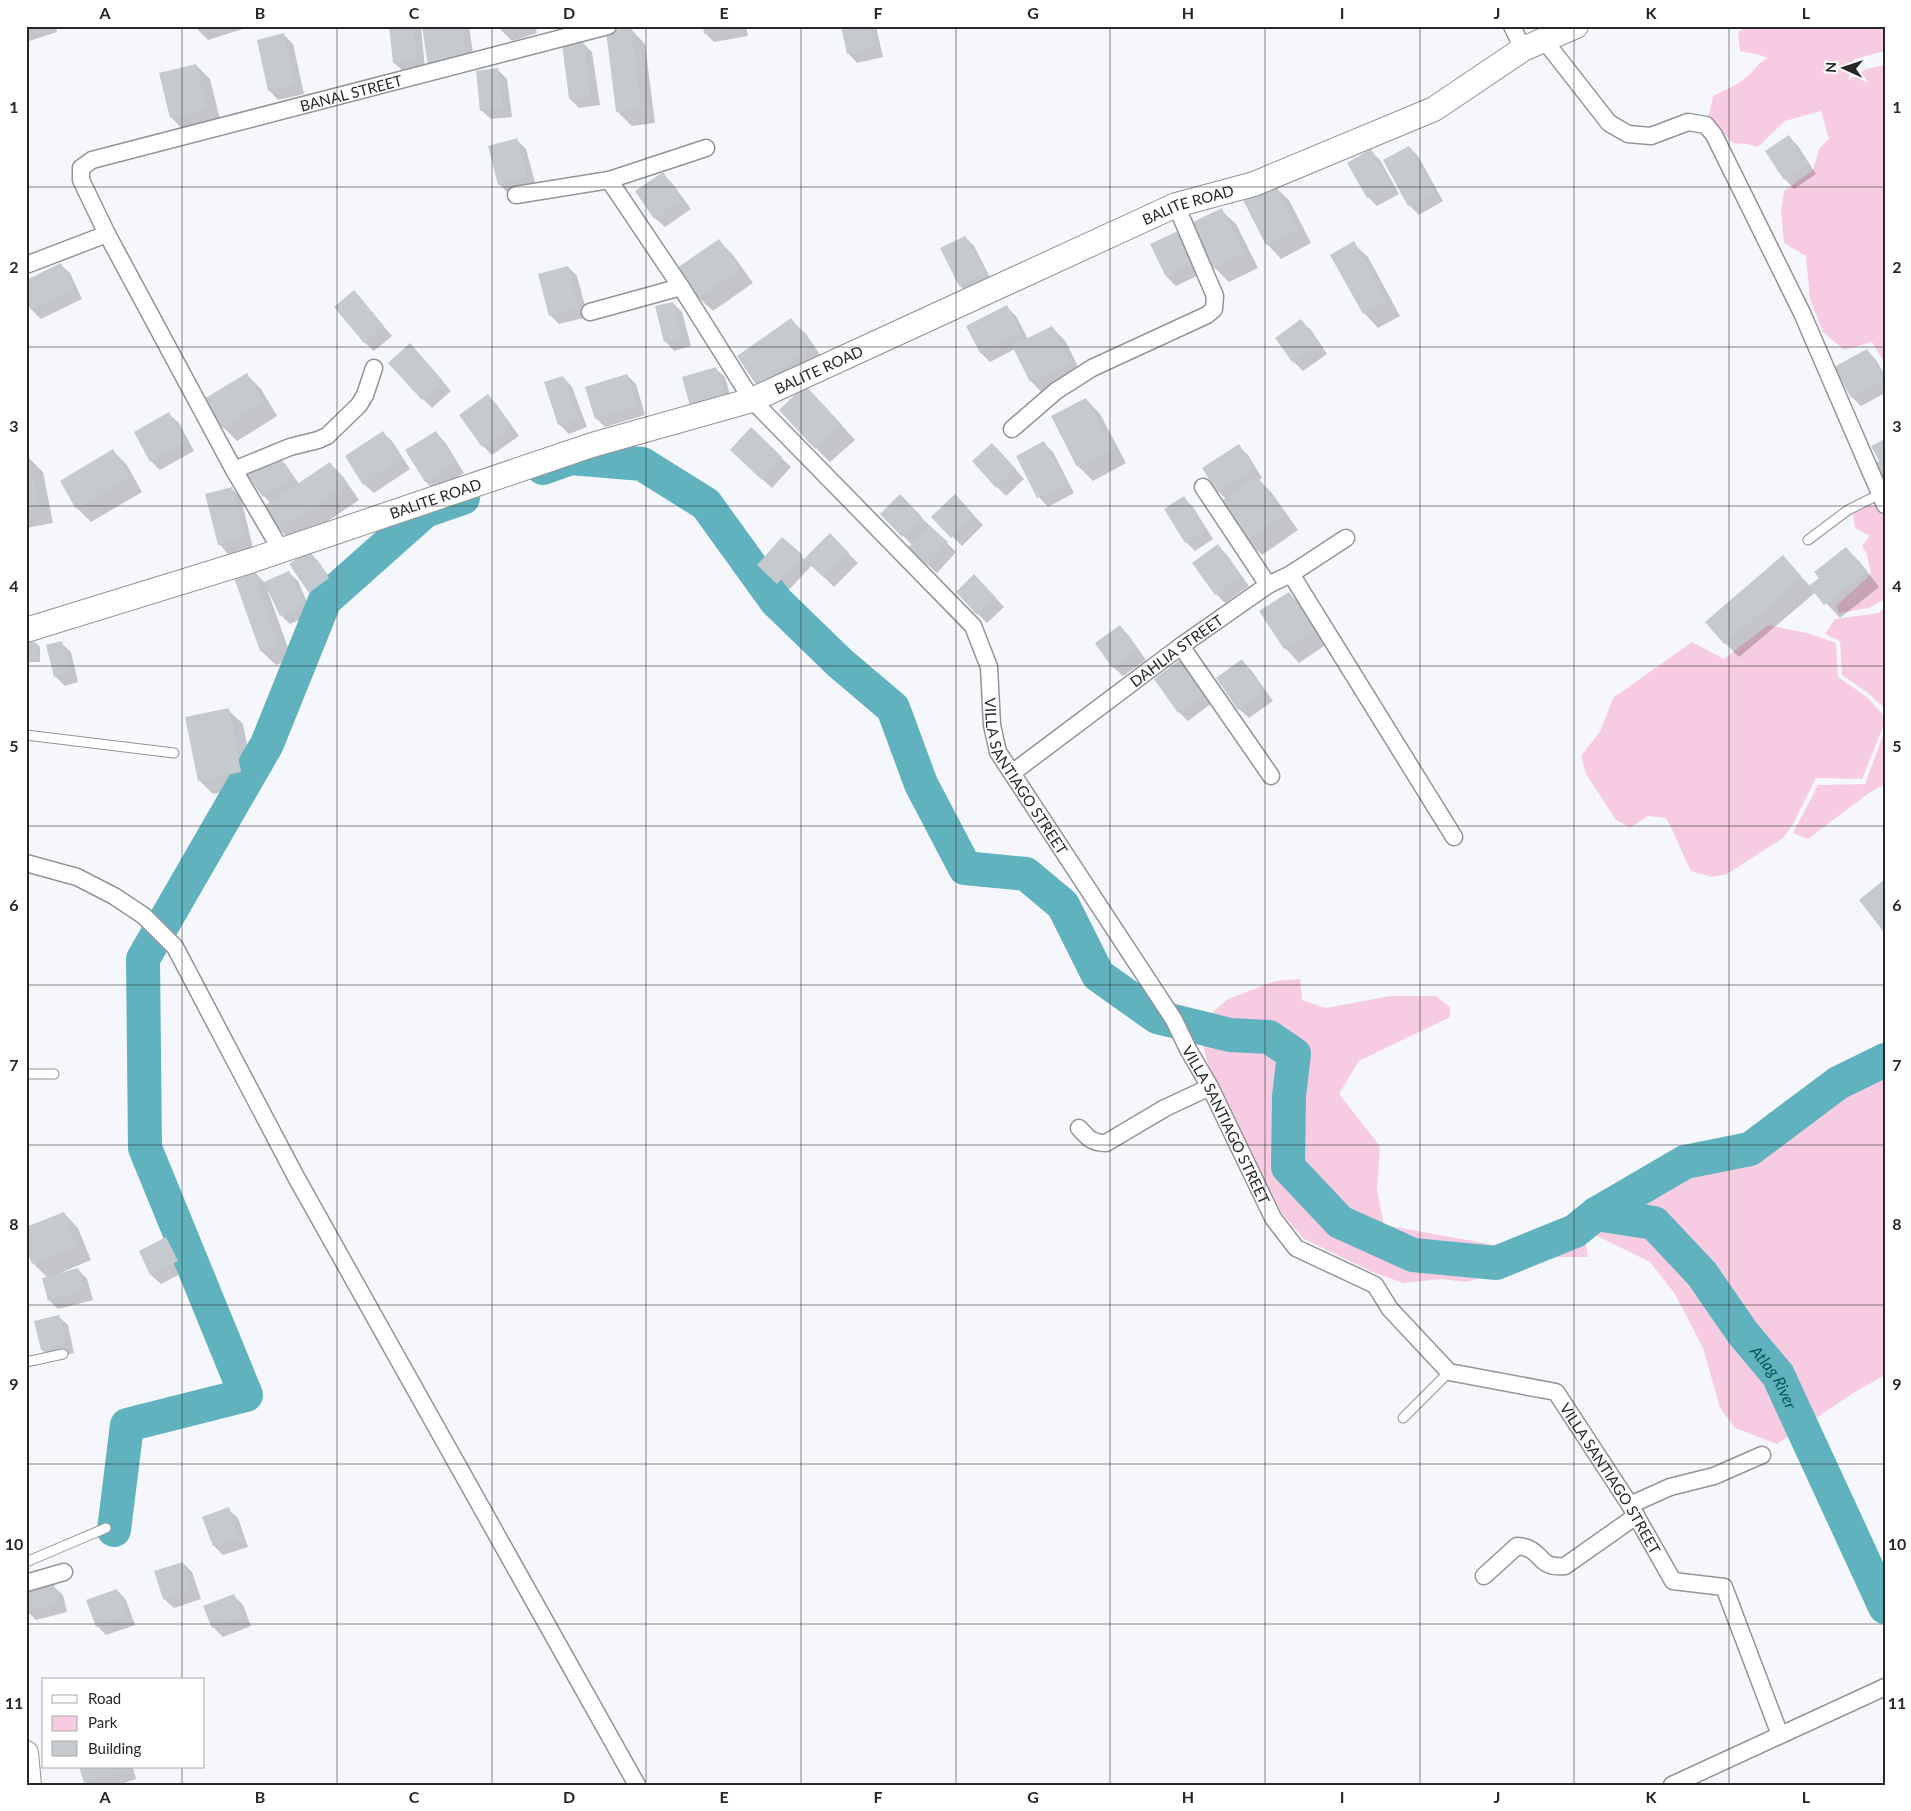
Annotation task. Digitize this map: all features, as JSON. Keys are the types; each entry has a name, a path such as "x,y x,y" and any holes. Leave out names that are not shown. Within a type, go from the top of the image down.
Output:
{"street":[{"name":"BANAL STREET","path":"107,234 80,180 82,168 92,160 608,26"},
{"path":"1512,26 1533,44 1610,123 1628,134 1651,136 1688,122 1706,124 1714,135 1802,313 1882,499"},
{"name":"BALITE ROAD","path":"26,630 281,550 602,442 752,400 1176,206 1254,184 1434,109 1533,44 1576,26"},
{"path":"516,195 610,180 706,148"},
{"name":"VILLA SANTIAGO STREET","path":"610,180 681,287 752,400 973,626 988,667 992,725 998,752 1174,1020 1210,1087 1273,1218 1296,1248 1375,1285 1390,1309 1449,1372 1556,1392 1633,1510 1673,1581 1724,1587 1780,1734"},
{"path":"1012,429 1071,380 1092,368 1207,315 1214,308 1214,296 1176,206"},
{"path":"26,265 107,234 234,470 281,550"},
{"path":"590,312 681,287"},
{"path":"234,470 290,447 327,436 359,405 365,395 374,368"},
{"path":"1203,486 1268,585"},
{"name":"DAHLIA STREET","path":"1012,773 1181,646 1268,585 1290,574 1346,538"},
{"path":"1290,574 1454,837"},
{"path":"1181,646 1271,776"},
{"path":"26,863 77,877 114,896 144,916 175,947 296,1177 637,1785"},
{"path":"1078,1128 1096,1143 1106,1143 1166,1108 1210,1087"},
{"path":"1484,1576 1518,1546 1527,1547 1535,1551 1543,1562 1553,1567 1565,1566 1633,1510 1670,1488 1714,1476 1762,1455"},
{"path":"26,1583 64,1572"},
{"path":"1672,1785 1885,1686"}],"lane":[{"path":"1808,540 1848,510 1882,499"},
{"path":"26,735 174,752"},
{"path":"26,1074 54,1074"},
{"path":"26,1362 63,1354"},
{"path":"1404,1418 1449,1372"},
{"path":"26,1562 106,1528"}],"green space":[{"path":"1748,26 1885,26 1885,51 1854,59 1848,80 1866,69 1885,65 1885,364 1872,342 1844,350 1823,332 1810,299 1806,256 1784,243 1781,211 1784,191 1813,170 1819,149 1829,139 1821,111 1785,121 1758,147 1733,143 1708,119 1713,96 1744,79 1768,58 1740,51 1738,32"},
{"path":"1866,505 1885,508 1885,599 1868,608 1839,613 1836,606 1871,574 1867,554 1862,546 1870,536 1855,528 1853,514"},
{"path":"1885,608 1885,709 1868,693 1842,675 1840,641 1825,634 1835,619 1878,613"},
{"path":"1768,625 1807,633 1836,643 1838,677 1867,697 1885,717 1885,722 1862,779 1816,778 1792,826 1783,838 1727,874 1712,877 1691,871 1666,818 1648,816 1630,828 1616,820 1586,774 1581,756 1601,730 1613,698 1692,642 1724,659"},
{"path":"1885,730 1885,784 1869,793 1808,839 1793,833 1818,785 1865,784"},
{"path":"1300,979 1302,1000 1326,1008 1390,996 1436,996 1450,1007 1450,1017 1359,1061 1339,1094 1380,1146 1377,1190 1384,1225 1495,1245 1551,1224 1556,1229 1565,1226 1586,1245 1588,1257 1552,1257 1466,1282 1442,1279 1403,1283 1370,1271 1304,1239 1281,1212 1221,1096 1210,1073 1198,1025 1228,999 1275,981"},
{"path":"1885,1052 1885,1375 1855,1392 1777,1444 1735,1428 1720,1408 1703,1348 1675,1294 1650,1262 1591,1233 1577,1217 1674,1154 1741,1139"}],"building":[{"path":"389,26 413,26 417,60 393,63"},
{"path":"422,26 462,26 467,57 428,66"},
{"path":"500,26 520,26 520,27 502,32"},
{"path":"703,26 738,26 738,27 704,34"},
{"path":"841,26 869,26 874,48 847,54"},
{"path":"631,28 641,109 616,112 606,31"},
{"path":"284,33 295,85 268,91 257,40"},
{"path":"583,42 591,96 569,99 562,44"},
{"path":"196,64 207,109 170,118 159,73"},
{"path":"498,68 503,108 480,111 476,71"},
{"path":"1789,135 1808,164 1784,180 1765,151"},
{"path":"517,138 527,177 498,185 488,146"},
{"path":"1409,146 1435,191 1408,206 1383,160"},
{"path":"1371,149 1391,184 1367,198 1347,163"},
{"path":"663,172 682,200 654,219 635,191"},
{"path":"1275,184 1297,229 1266,245 1243,200"},
{"path":"1222,208 1244,253 1214,269 1191,223"},
{"path":"1178,231 1194,264 1166,277 1150,244"},
{"path":"965,236 985,274 959,286 940,248"},
{"path":"719,239 740,269 697,298 677,268"},
{"path":"1354,241 1386,301 1363,314 1330,255"},
{"path":"61,263 74,289 31,310 26,301 26,280"},
{"path":"568,266 579,308 549,316 538,274"},
{"path":"354,290 384,326 364,343 334,307"},
{"path":"673,302 682,337 664,342 655,306"},
{"path":"1007,305 1021,333 980,353 966,326"},
{"path":"791,318 812,347 757,386 737,356"},
{"path":"1301,319 1319,344 1293,363 1275,338"},
{"path":"1052,326 1070,362 1030,382 1012,346"},
{"path":"410,343 443,381 422,400 388,363"},
{"path":"1867,349 1884,380 1851,398 1834,367"},
{"path":"716,367 725,396 690,406 682,377"},
{"path":"247,373 264,402 222,428 204,399"},
{"path":"627,374 637,406 595,419 585,387"},
{"path":"563,376 578,418 558,425 544,382"},
{"path":"805,385 842,425 815,449 779,410"},
{"path":"488,394 511,426 482,447 459,415"},
{"path":"1086,398 1113,449 1077,467 1051,416"},
{"path":"169,412 186,442 150,462 134,432"},
{"path":"751,427 782,457 762,480 730,450"},
{"path":"383,431 401,459 363,485 345,456"},
{"path":"436,431 456,463 425,482 405,450"},
{"path":"1885,439 1885,485 1874,464 1879,461 1871,446"},
{"path":"1044,441 1066,484 1037,498 1016,456"},
{"path":"992,443 1016,469 996,488 972,461"},
{"path":"1239,444 1254,468 1217,492 1202,468"},
{"path":"113,449 129,477 76,509 60,481"},
{"path":"277,454 292,476 263,497 247,475"},
{"path":"26,457 29,457 39,508 26,511"},
{"path":"330,462 346,485 279,530 263,507"},
{"path":"1257,476 1284,515 1247,541 1219,503"},
{"path":"232,487 245,538 218,545 205,494"},
{"path":"900,494 922,517 902,537 880,514"},
{"path":"955,494 974,515 951,538 931,517"},
{"path":"1184,496 1205,530 1185,543 1164,509"},
{"path":"929,525 948,542 927,565 908,548"},
{"path":"830,533 849,553 824,578 804,559"},
{"path":"782,537 803,555 777,584 757,565"},
{"path":"1218,544 1241,576 1215,595 1192,563"},
{"path":"1846,547 1866,572 1824,605 1809,586 1819,578 1814,572"},
{"path":"309,550 329,578 309,593 289,564"},
{"path":"1783,555 1802,577 1724,644 1705,622"},
{"path":"250,566 278,645 260,651 232,572"},
{"path":"289,571 304,604 280,616 264,582"},
{"path":"974,574 995,597 977,615 956,592"},
{"path":"1289,592 1314,630 1284,649 1259,611"},
{"path":"1120,625 1137,650 1112,668 1095,643"},
{"path":"62,641 70,673 54,677 46,645"},
{"path":"26,642 36,642 36,658 26,658"},
{"path":"1242,659 1264,691 1238,710 1216,678"},
{"path":"1180,660 1204,694 1178,713 1154,679"},
{"path":"229,708 241,772 198,781 185,717"},
{"path":"1885,879 1885,930 1883,931 1859,900"},
{"path":"64,1212 77,1246 32,1264 26,1248 26,1227"},
{"path":"166,1237 178,1261 150,1275 139,1251"},
{"path":"78,1268 85,1290 48,1301 42,1278"},
{"path":"59,1315 66,1344 41,1350 34,1321"},
{"path":"229,1507 239,1537 213,1546 202,1517"},
{"path":"183,1562 192,1589 163,1599 154,1571"},
{"path":"54,1584 59,1603 26,1611 26,1591"},
{"path":"117,1589 127,1615 96,1627 86,1600"},
{"path":"234,1594 242,1616 212,1628 203,1606"},
{"path":"79,1768 127,1768 128,1770 84,1783"}],"waterway":[{"path":"543,468 571,458 642,464 706,504 776,601 840,663 893,708 921,784 965,868 1026,874 1063,905 1098,975 1157,1017 1230,1035 1269,1037 1294,1054 1289,1096 1288,1167 1340,1222 1413,1255 1496,1263 1575,1231 1596,1214 1685,1162 1750,1149 1838,1083 1885,1060"},
{"path":"114,1530 127,1425 246,1395 145,1148 143,959 267,744 325,600 425,511 463,498"},
{"name":"Atlag River","path":"1596,1214 1654,1223 1702,1274 1742,1332 1778,1375 1885,1607"}]}
